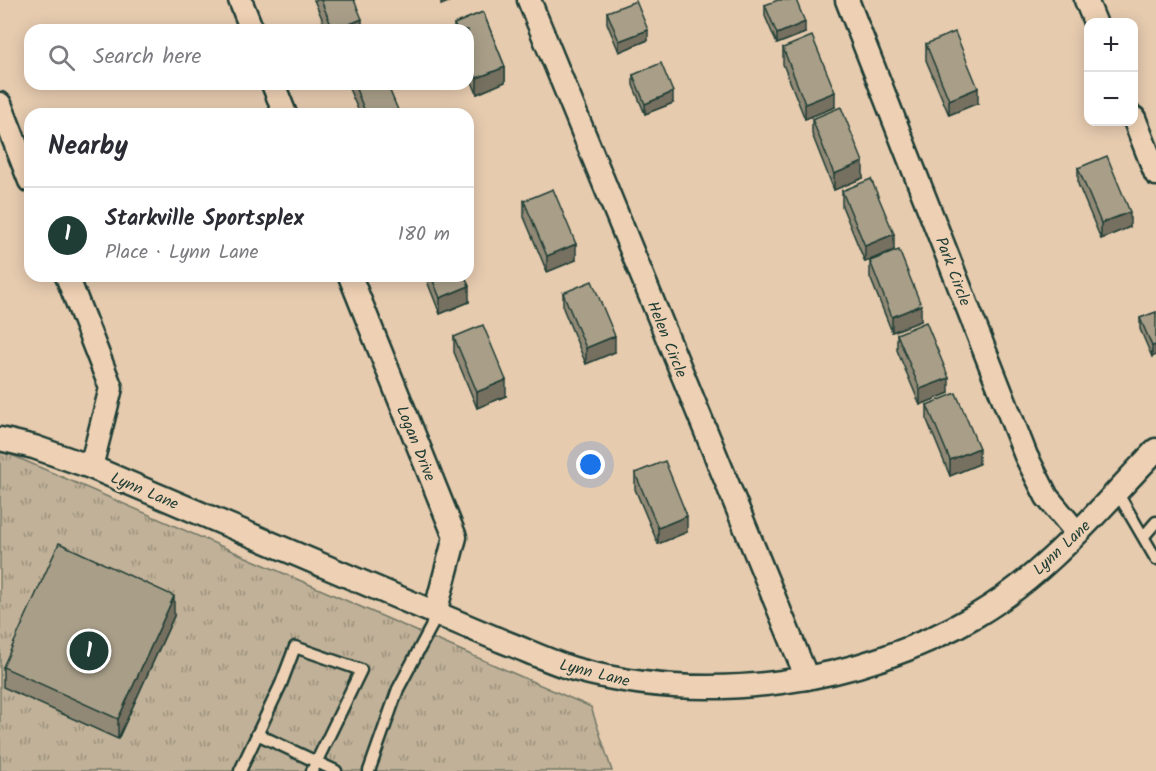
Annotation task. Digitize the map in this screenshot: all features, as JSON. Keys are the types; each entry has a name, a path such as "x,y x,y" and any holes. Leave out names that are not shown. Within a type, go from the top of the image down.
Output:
{"street":[{"path":"240,0 250,24"},
{"name":"Helen Circle","path":"529,0 807,678"},
{"name":"Park Circle","path":"848,0 1026,456 1047,497 1077,533"},
{"path":"1086,0 1093,18"},
{"path":"275,90 283,108"},
{"path":"0,104 24,166"},
{"path":"1137,126 1156,174"},
{"path":"70,282 111,388 91,467"},
{"name":"Logan Drive","path":"352,282 455,537 435,613"},
{"name":"Lynn Lane","path":"0,439 34,447 91,467 435,613 573,668 641,683 725,688 807,678 887,657 934,638 978,614 1016,588 1077,533 1156,450"}],"lane":[{"path":"1116,492 1156,559"},
{"path":"1144,536 1156,522"},
{"path":"369,771 398,690 431,627 435,613"},
{"path":"240,771 281,684 295,647 361,670 314,767"},
{"path":"257,734 314,767 336,771"}],"green space":[{"path":"0,450 591,707 612,771 0,771"}],"building":[{"path":"321,0 354,0 362,19 350,24 331,24"},
{"path":"778,0 796,0 805,22 777,34 765,5"},
{"path":"636,1 648,30 619,41 607,12"},
{"path":"483,12 505,67 477,78 474,71 474,24 454,24"},
{"path":"955,32 978,88 949,100 926,44"},
{"path":"812,36 835,92 805,104 783,48"},
{"path":"661,63 673,92 645,104 633,75"},
{"path":"356,90 390,90 397,108 364,108"},
{"path":"841,107 863,162 834,174 812,119"},
{"path":"1107,156 1130,212 1101,223 1078,168"},
{"path":"871,179 894,234 865,246 842,191"},
{"path":"553,189 576,244 547,256 524,201"},
{"path":"899,250 921,305 892,317 870,261"},
{"path":"592,281 615,336 586,348 563,293"},
{"path":"433,282 467,282 469,286 440,298"},
{"path":"1156,312 1156,345 1152,346 1140,318"},
{"path":"926,322 949,378 920,389 897,334"},
{"path":"483,325 506,380 477,392 454,337"},
{"path":"956,393 979,448 950,460 927,405"},
{"path":"665,461 687,516 658,528 635,473"},
{"path":"59,543 174,596 118,719 3,667"}],"place":[{"name":"Starkville Sportsplex","path":"89,651"}]}
